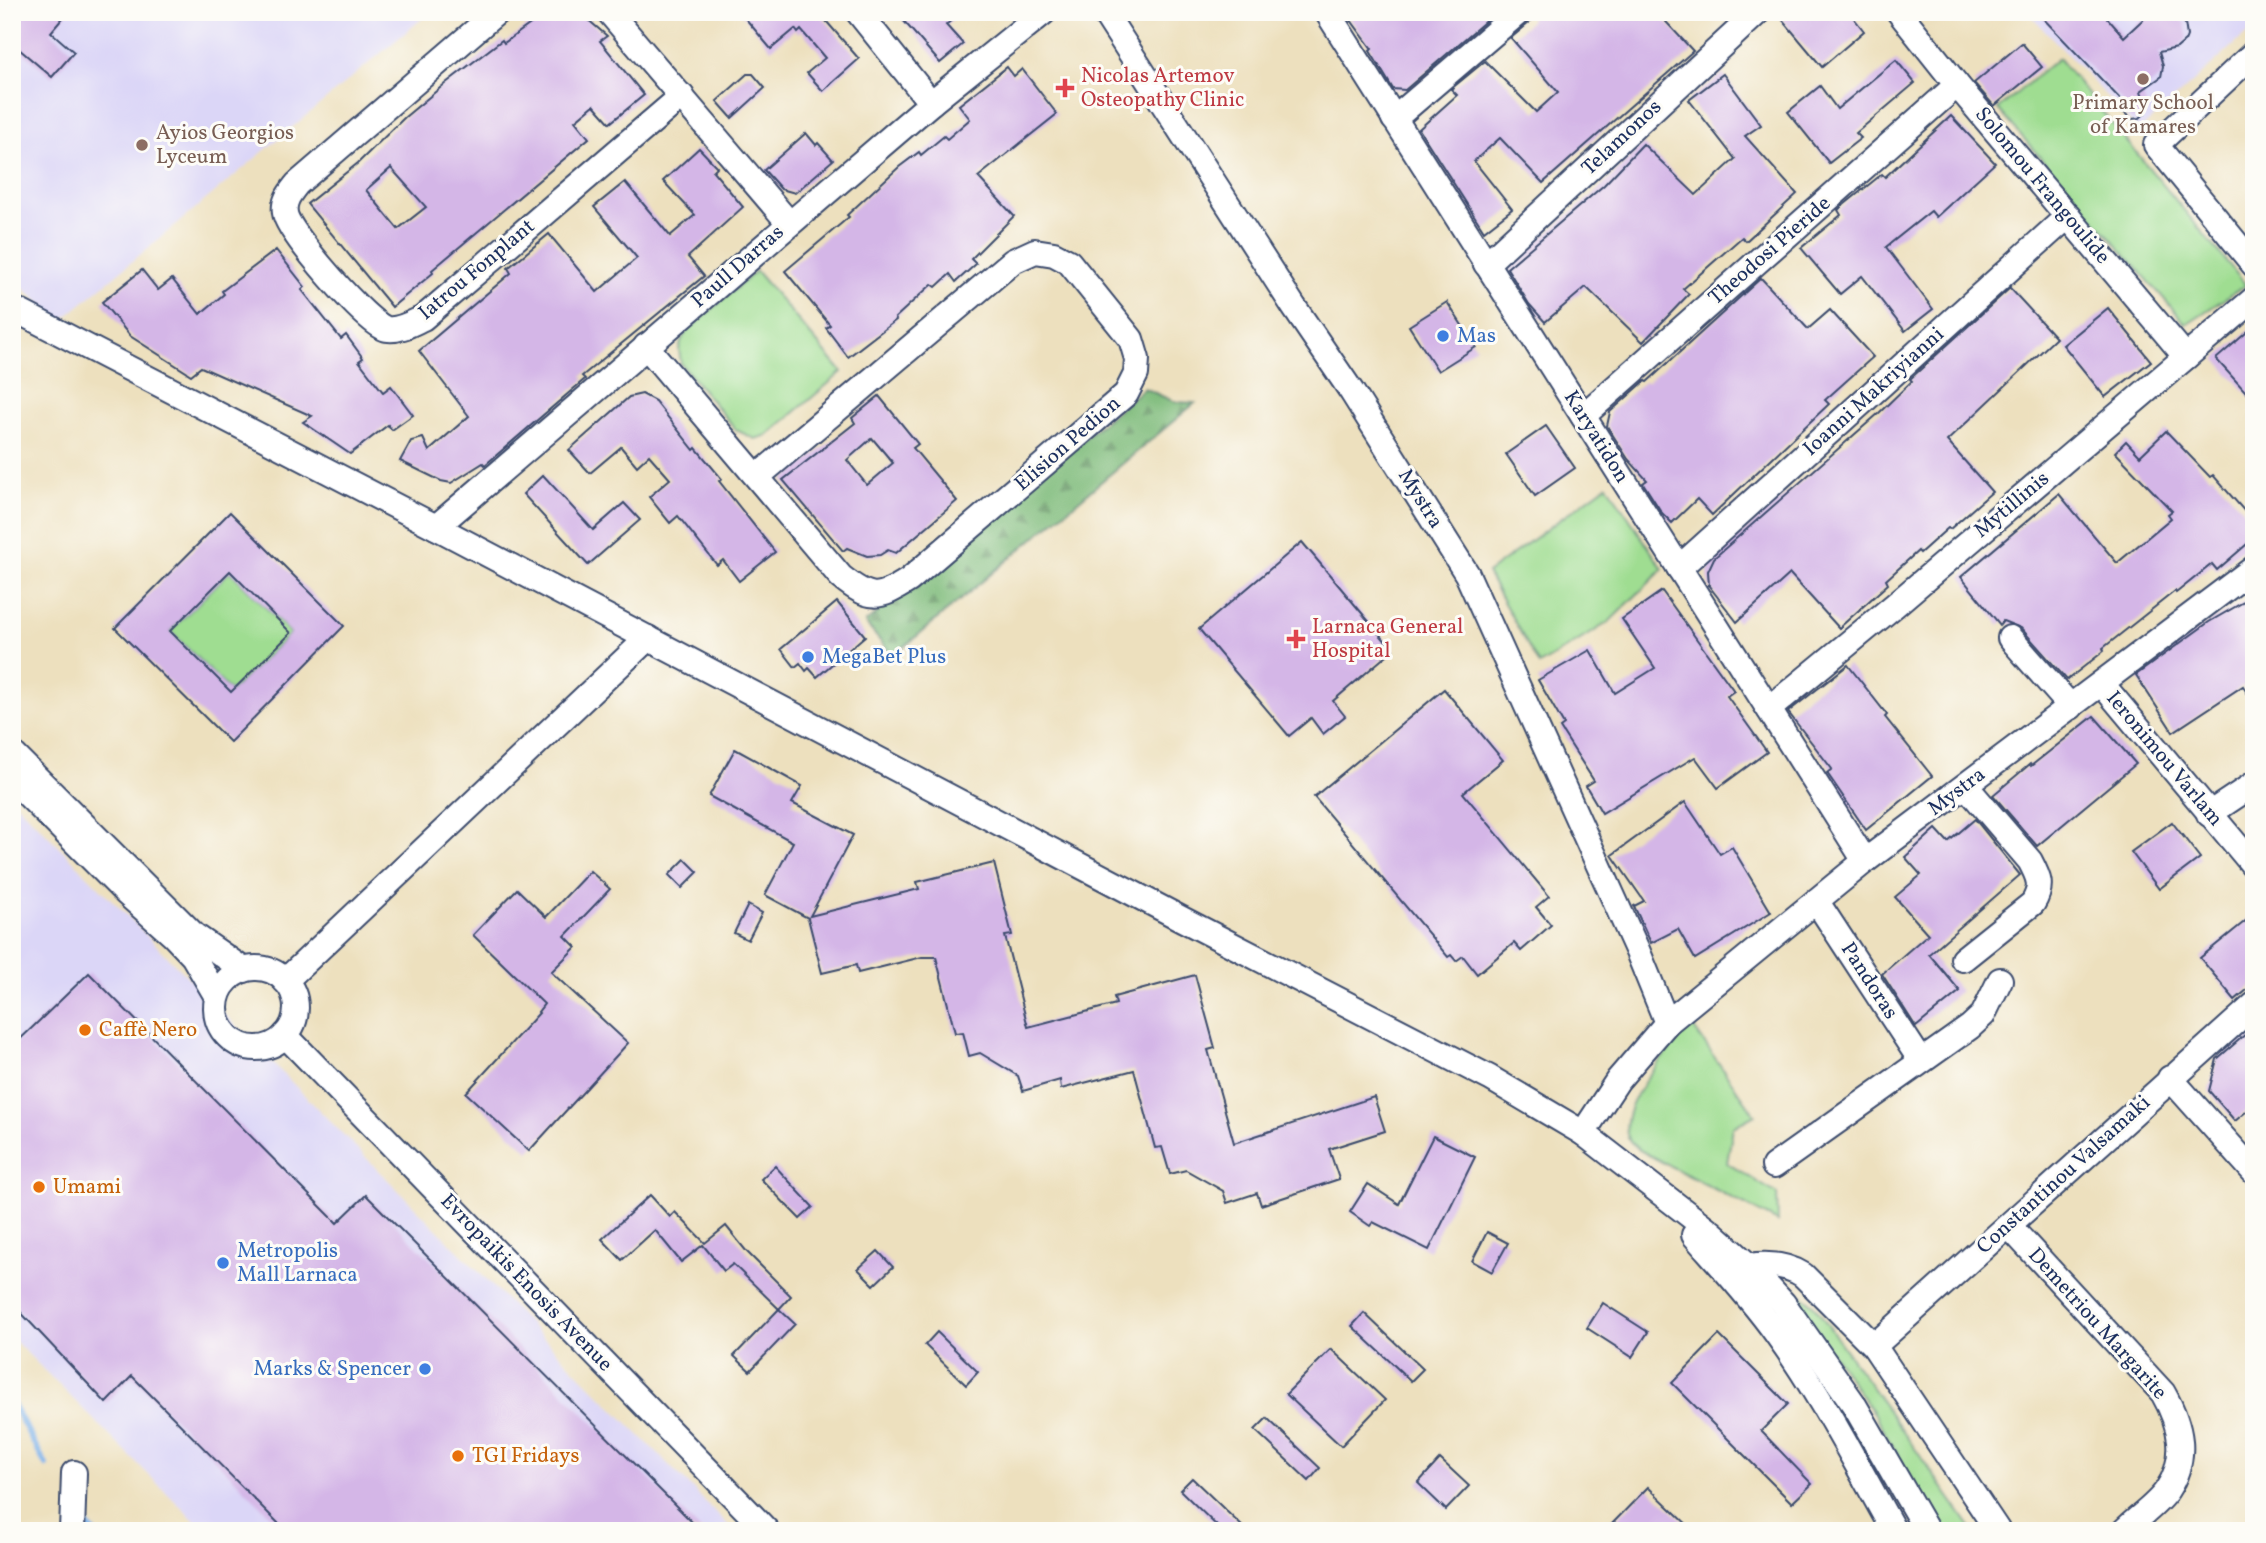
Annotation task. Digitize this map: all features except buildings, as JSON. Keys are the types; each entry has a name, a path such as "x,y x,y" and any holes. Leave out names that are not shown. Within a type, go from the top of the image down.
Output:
{"street":[{"name":"Iatrou Fonplant","path":"497,12 297,184 286,198 285,214 298,237 361,312 375,324 388,329 407,326 423,318 682,96"},
{"path":"609,12 789,223"},
{"path":"858,12 931,103"},
{"name":"Paull Darras","path":"436,527 789,223 1044,12"},
{"name":"Mystra","path":"1104,12 1352,392 1467,574 1638,952 1667,1023"},
{"name":"Karyatidon","path":"1327,12 1865,861"},
{"path":"1394,119 1519,12"},
{"name":"Telamonos","path":"1486,264 1758,12"},
{"name":"Solomou Frangoulide","path":"1899,12 2186,357"},
{"path":"2254,52 2156,145 2254,265"},
{"name":"Theodosi Pieride","path":"1583,416 1957,85"},
{"name":"Ioanni Makriyianni","path":"1679,568 2068,216"},
{"name":"Elision Pedion","path":"646,346 841,577 860,592 876,595 891,592 909,580 1126,394 1136,374 1138,359 1130,340 1069,262 1054,254 1035,251 1013,261 758,476"},
{"name":"Mytillinis","path":"1769,709 2254,299"},
{"path":"12,308 1490,1078 1583,1133 1711,1232 1749,1265 1799,1323 1853,1403 1927,1531"},
{"name":"Mystra","path":"1583,1133 1618,1080 1667,1023 1865,861 2254,568"},
{"path":"285,981 648,638"},
{"path":"2010,638 2071,708"},
{"name":"Ieronimou Varlam","path":"2102,684 2254,866"},
{"path":"12,753 194,935 244,970"},
{"path":"12,779 126,892 173,934 193,956 217,997"},
{"path":"2210,814 2254,784"},
{"path":"1963,959 2033,903 2039,891 2037,874 2030,861 1966,786"},
{"name":"Pandoras","path":"1817,902 1921,1061"},
{"path":"260,968 273,972 285,981 292,991 295,1016 285,1035 273,1045 248,1048 236,1044 226,1036 219,1024 215,1010 223,984 244,970 260,968"},
{"path":"1774,1166 1970,1027 1983,1015 2000,980"},
{"name":"Constantinou Valsamaki","path":"1874,1346 2254,1005"},
{"name":"Evropaikis Enosis Avenue","path":"285,1035 767,1531"},
{"path":"2170,1078 2254,1172"},
{"path":"1657,1192 1724,1267 1777,1334 1812,1388 1894,1531"},
{"name":"Demetriou Margarite","path":"2008,1226 2164,1393 2176,1415 2181,1441 2177,1469 2166,1491 2124,1531"},
{"path":"1749,1265 1770,1264 1794,1269 1874,1346 1998,1531"},
{"path":"1773,1293 1787,1279 1803,1275"},
{"path":"72,1531 74,1474"}],"shaded area":[{"name":"Ayios Georgios Lyceum","path":"12,12 430,12 61,321 12,278"},
{"name":"Primary School of Kamares","path":"2028,12 2254,12 2254,27 2139,131"},
{"name":"Metropolis Mall Larnaca","path":"12,799 734,1531 205,1531 12,1338"}],"green space":[{"path":"2058,58 2246,285 2186,324 1998,109"},
{"path":"756,271 842,372 768,435 755,439 736,430 681,364 679,349 687,331"},
{"path":"1144,388 1175,402 1195,403 893,656 865,623"},
{"path":"1607,485 1663,569 1609,622 1539,665 1487,573"},
{"path":"230,571 291,633 231,692 170,631"},
{"path":"1691,1024 1755,1115 1733,1127 1727,1163 1777,1194 1778,1222 1642,1151 1628,1137 1627,1121 1639,1091"},
{"path":"1791,1294 1800,1294 1813,1304 1973,1531 1941,1531 1876,1417"}],"waterway":[{"path":"12,1403 46,1465"},
{"path":"85,1523 93,1531"}],"place":[{"name":"Primary School of Kamares","path":"2143,79"},
{"name":"Nicolas Artemov Osteopathy Clinic","path":"1065,88"},
{"name":"Ayios Georgios Lyceum","path":"142,145"},
{"name":"Mas","path":"1443,336"},
{"name":"Larnaca General Hospital","path":"1296,639"},
{"name":"MegaBet Plus","path":"808,657"},
{"name":"Caffè Nero","path":"85,1030"},
{"name":"Umami","path":"39,1187"},
{"name":"Metropolis Mall Larnaca","path":"223,1263"},
{"name":"Marks & Spencer","path":"425,1369"},
{"name":"TGI Fridays","path":"458,1456"}]}
